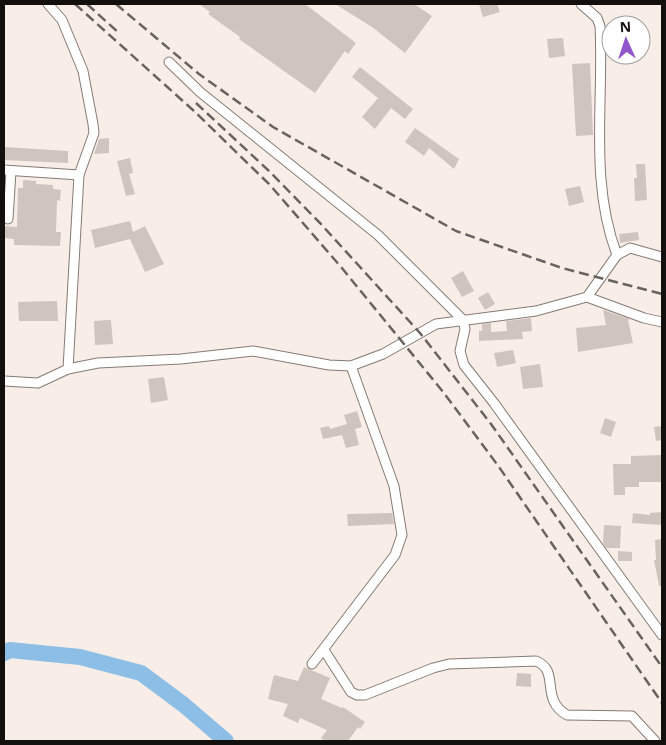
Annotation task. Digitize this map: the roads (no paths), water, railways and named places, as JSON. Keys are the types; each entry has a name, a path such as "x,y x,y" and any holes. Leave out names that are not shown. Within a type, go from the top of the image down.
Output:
{"street":[{"path":"48,4 62,20 83,71 91,106 94,133 79,175 68,369"},
{"path":"581,4 597,18 600,26 600,158 607,228 617,255"},
{"path":"169,62 200,92 378,235 463,320 465,329 460,351 464,365 500,411 662,635"},
{"path":"8,219 7,170 79,175"},
{"path":"587,297 617,255 630,248 662,257"},
{"path":"4,381 38,383 68,369 98,363 181,359 253,351 329,365 351,366 383,354 436,324 536,311 587,297 644,318 662,322"},
{"path":"312,664 395,555 402,535 394,486 351,366"},
{"path":"324,650 351,692 357,695 365,695 433,668 449,664 536,662 545,664 548,670 552,700 560,711 567,715 632,716 655,741"}],"waterway":[{"path":"4,653 10,650 80,657 141,673 184,705 226,741"}],"railway":[{"path":"75,4 194,111 270,185 341,267 444,393 499,467 662,703"},
{"path":"87,4 120,34"},
{"path":"116,4 199,74 273,127 456,231 562,268 662,294"},
{"path":"196,103 268,170 320,223 420,333 491,424 662,667"}]}
